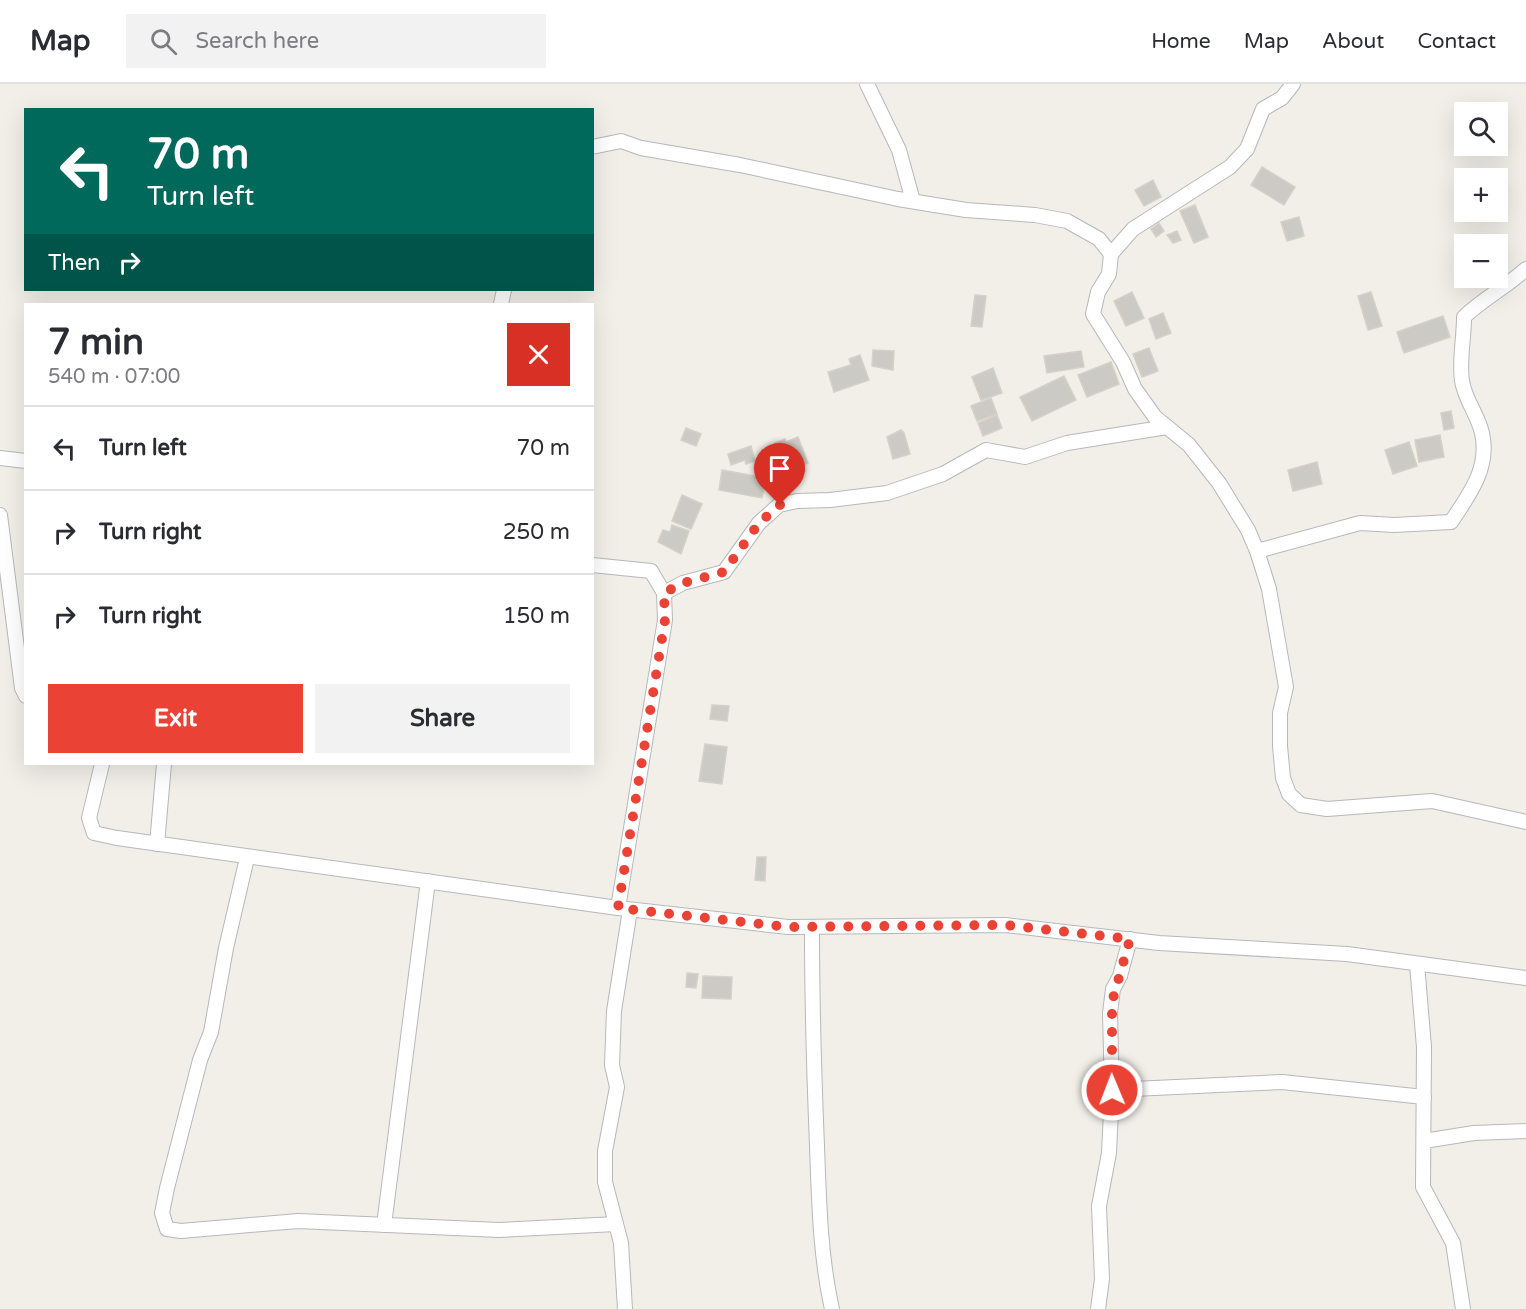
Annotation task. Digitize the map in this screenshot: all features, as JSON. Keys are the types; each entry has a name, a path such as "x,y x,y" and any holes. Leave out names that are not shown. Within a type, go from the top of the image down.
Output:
{"street":[{"path":"867,84 899,150 913,201"},
{"path":"1293,84 1282,98 1263,110 1247,149 1230,167 1133,229 1111,254 1109,274 1098,292 1093,314 1123,362 1136,389 1155,417 1189,445 1219,483 1248,530 1257,550 1269,589 1286,687 1280,712 1280,746 1283,778 1289,794 1301,805 1328,809 1432,801 1526,822"},
{"path":"594,147 621,141 641,148 740,165 913,201 966,210 1035,215 1067,221 1100,239 1111,254"},
{"path":"1257,550 1360,523 1394,525 1450,522 1481,472 1482,434 1463,384 1460,361 1464,341 1464,317 1481,301 1510,284 1526,269"},
{"path":"664,593 683,583 724,572 759,523 780,505 796,501 830,500 887,493 943,474 986,450 1024,457 1067,444 1167,427"},
{"path":"0,458 24,461"},
{"path":"0,515 24,692"},
{"path":"594,565 651,571 664,593 665,620 624,909 614,1011 612,1065 616,1088 605,1151 605,1182 616,1224 624,1273 625,1309"},
{"path":"102,765 89,818 94,833 247,858 624,909 788,927 1005,925 1130,939 1347,954 1526,978"},
{"path":"158,844 164,765"},
{"path":"247,858 225,948 211,1032 200,1060 167,1188 162,1213 167,1229 181,1231 298,1221 499,1230 616,1224"},
{"path":"384,1225 428,881"},
{"path":"812,927 812,1026 818,1173 823,1254 832,1309"},
{"path":"1098,1309 1102,1269 1099,1206 1109,1153 1112,1090 1112,998 1130,939"},
{"path":"1418,964 1424,1047 1423,1187 1453,1243 1463,1309"},
{"path":"1112,1090 1282,1082 1424,1097"},
{"path":"1424,1141 1474,1133 1526,1131"}],"building":[{"path":"1262,167 1295,187 1284,205 1251,185"},
{"path":"1153,180 1161,197 1144,206 1135,190"},
{"path":"1195,205 1208,237 1194,243 1180,211"},
{"path":"1299,217 1304,236 1287,241 1281,222"},
{"path":"1159,223 1164,231 1156,237 1151,229"},
{"path":"1177,231 1181,240 1173,243 1167,235"},
{"path":"1132,292 1144,318 1126,326 1114,301"},
{"path":"1371,292 1382,326 1368,330 1358,296"},
{"path":"975,295 986,296 982,327 971,326"},
{"path":"1163,313 1171,333 1156,339 1149,319"},
{"path":"1443,316 1450,337 1404,353 1397,332"},
{"path":"1149,348 1158,371 1142,377 1133,354"},
{"path":"873,350 894,351 893,370 872,366"},
{"path":"1081,351 1084,367 1047,373 1044,356"},
{"path":"860,355 869,380 834,392 828,372 851,365 849,359"},
{"path":"1111,362 1119,384 1087,397 1078,375"},
{"path":"993,368 1002,393 981,400 972,377"},
{"path":"1064,376 1076,400 1032,421 1020,397"},
{"path":"991,398 997,414 977,421 971,406"},
{"path":"1451,411 1454,428 1444,430 1441,413"},
{"path":"997,415 1002,428 983,436 978,423"},
{"path":"686,428 701,434 696,446 681,440"},
{"path":"901,430 910,454 893,459 887,437"},
{"path":"1440,435 1444,457 1419,462 1415,440"},
{"path":"798,437 808,463 802,465 805,471 773,480 762,451 776,447 775,443 785,439 786,442"},
{"path":"1409,442 1417,466 1393,474 1385,450"},
{"path":"751,446 755,461 746,464 745,460 731,465 728,454"},
{"path":"1317,462 1322,484 1293,491 1288,470"},
{"path":"722,470 766,478 762,498 719,490"},
{"path":"682,495 702,504 691,529 672,521"},
{"path":"672,525 689,531 681,554 658,542 663,530 670,532"},
{"path":"712,705 729,706 727,721 710,719"},
{"path":"705,744 727,747 722,784 699,781"},
{"path":"757,857 766,857 765,881 755,880"},
{"path":"687,973 698,974 696,988 686,987"},
{"path":"703,976 732,977 731,999 702,998"}],"route":[{"path":"780,505 759,523 724,572 683,583 664,593 665,620 618,908 788,927 1005,925 1130,939 1120,976 1113,990 1110,1014 1112,1090"}]}
